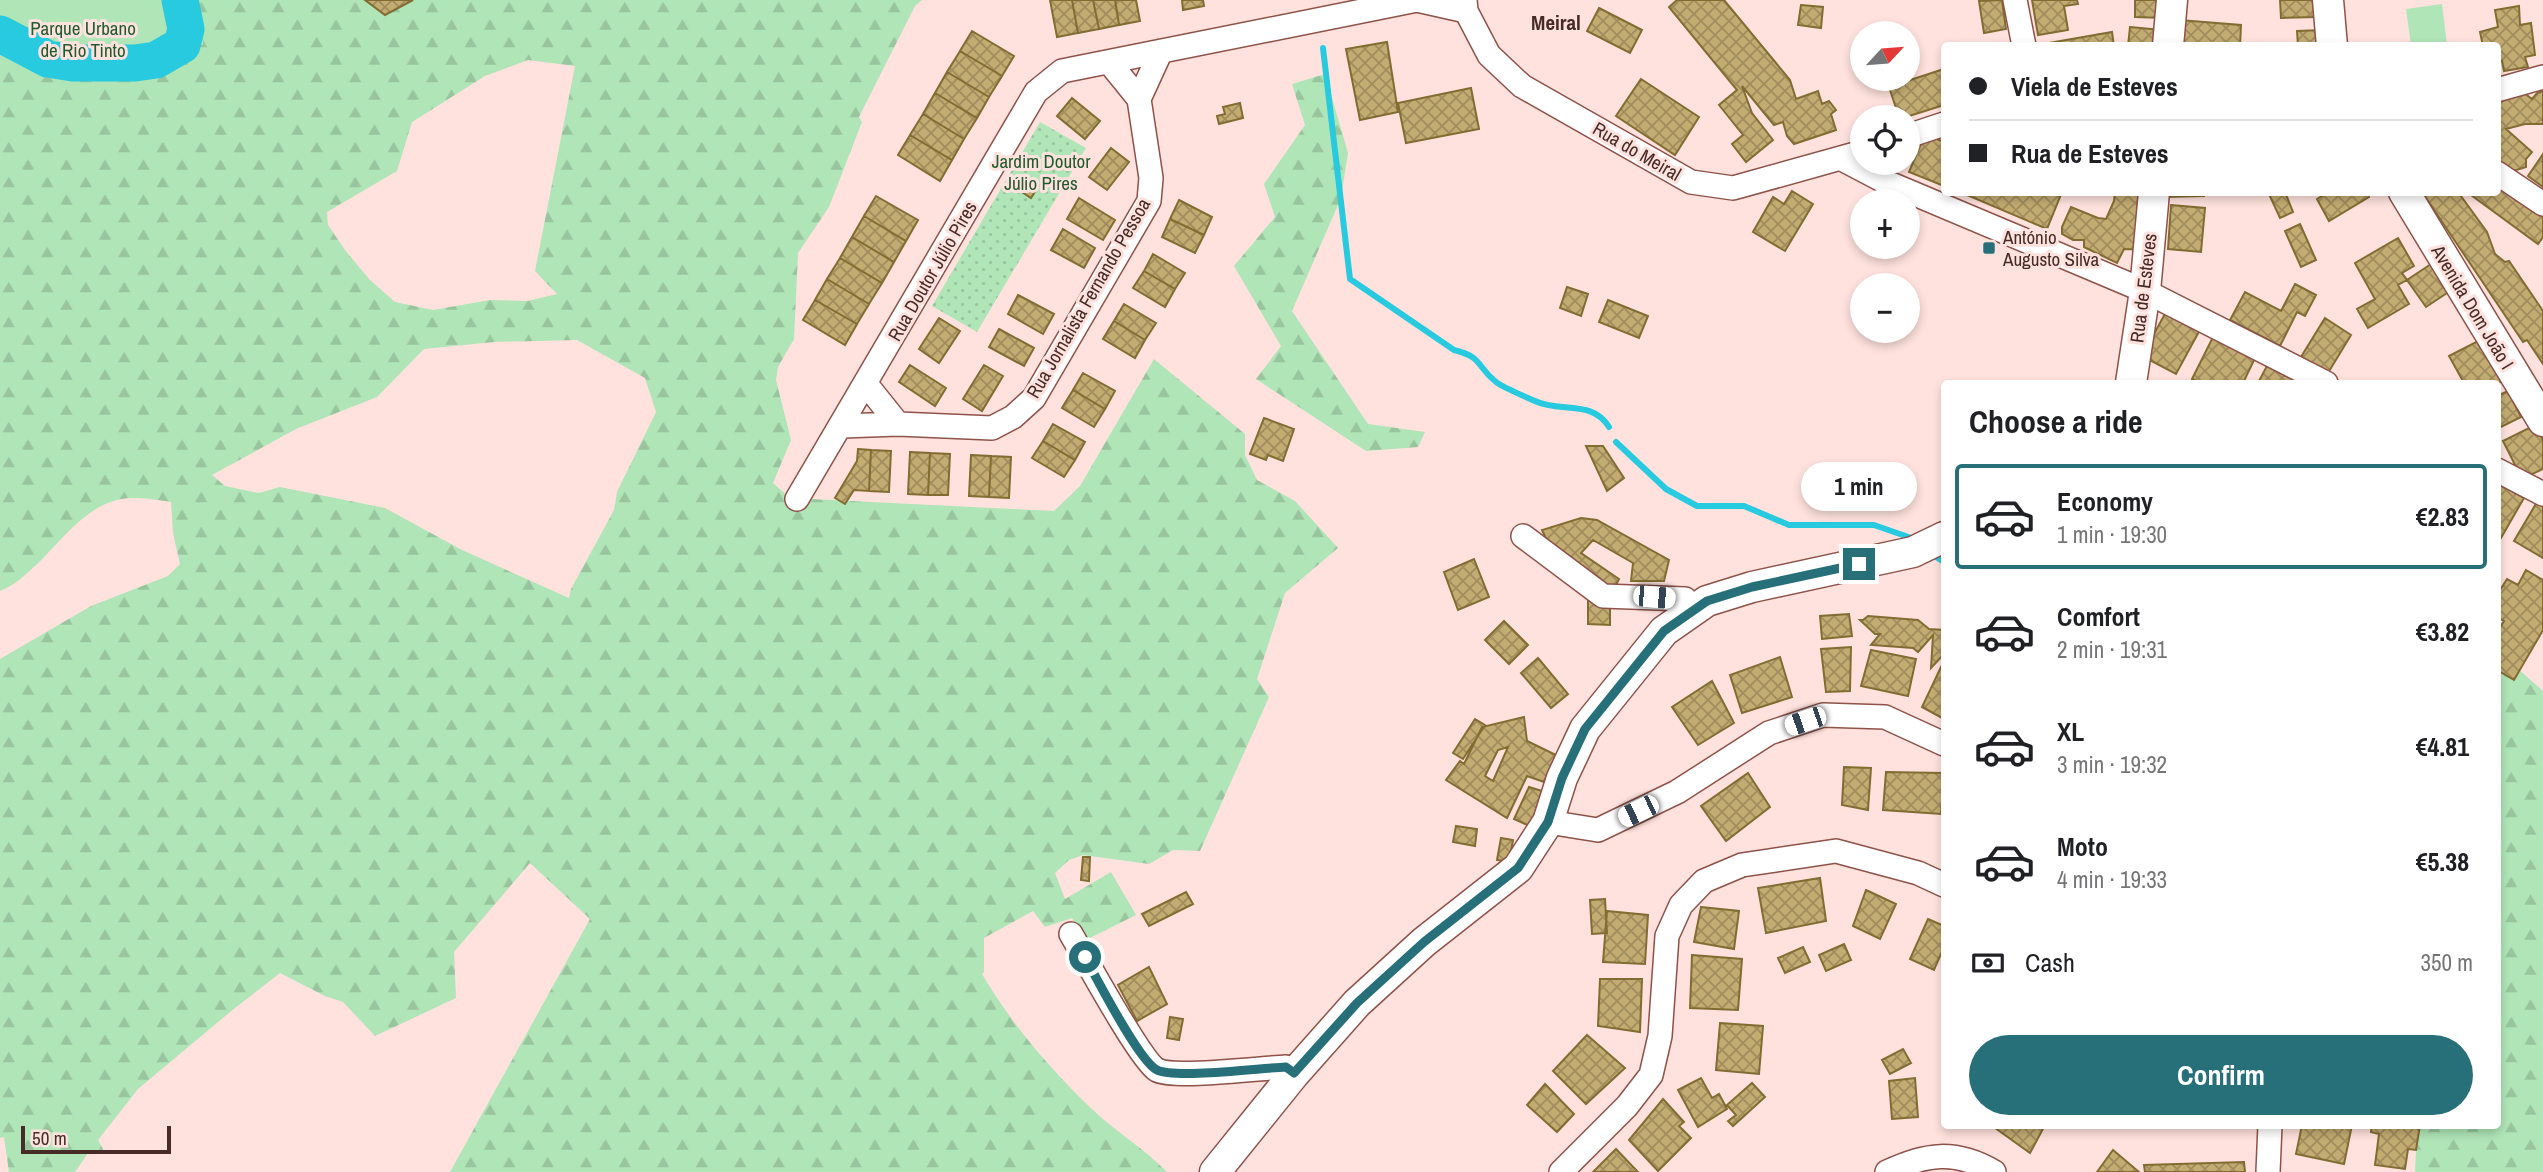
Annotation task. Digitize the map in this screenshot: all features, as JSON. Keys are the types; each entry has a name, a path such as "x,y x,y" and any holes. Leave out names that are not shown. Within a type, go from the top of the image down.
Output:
{"street":[{"name":"Rua Doutor Júlio Pires","path":"797,499 1036,92 1062,71 1417,0 1466,5"},
{"path":"2015,0 2023,42"},
{"path":"2168,42 2172,0"},
{"path":"2328,0 2332,42"},
{"name":"Rua do Meiral","path":"1466,5 1489,55 1522,86 1691,182 1733,188 1850,156"},
{"path":"1109,62 1139,99 1161,51"},
{"path":"2501,89 2543,77"},
{"name":"Rua Jornalista Fernando Pessoa","path":"842,426 898,424 992,428 1013,417 1034,398 1149,201 1151,178 1139,99"},
{"path":"1920,132 1941,125"},
{"path":"1877,175 1884,181 2145,291 2320,380"},
{"path":"2501,176 2543,204"},
{"name":"Rua de Esteves","path":"2131,380 2145,291 2154,196"},
{"name":"Avenida Dom João I","path":"2406,196 2543,421"},
{"path":"866,384 898,424"},
{"path":"2501,472 2543,494"},
{"path":"1523,536 1603,596 1685,599 1692,611"},
{"path":"1215,1172 1294,1073 1357,1003 1424,942 1518,868 1548,822 1562,778 1585,729 1664,631 1707,601 1752,587 1913,552 1941,538"},
{"path":"1548,822 1598,830 1677,792 1769,733 1823,715 1885,718 1941,743"},
{"path":"1560,1172 1627,1106 1651,1075 1660,1036 1667,936 1681,905 1704,881 1742,865 1836,851 1919,873 1941,884"},
{"path":"1071,934 1141,1052 1156,1069 1177,1074 1286,1067 1294,1073"},
{"path":"2268,1172 2270,1129"},
{"path":"1886,1172 1914,1159 1951,1156 1984,1166 1994,1172"}],"green space":[{"path":"0,0 203,44 193,0 365,0 385,15 413,0 922,0 915,6 859,117 862,122 829,207 798,253 794,339 778,367 776,380 791,440 773,483 790,498 1054,511 1080,486 1154,359 1245,434 1245,455 1257,480 1295,501 1338,548 1285,593 1257,679 1269,697 1200,851 1173,850 1149,864 1083,855 1069,860 1055,873 1065,899 1111,872 1136,915 1086,940 1072,918 1045,927 1033,911 984,938 982,974 1019,1029 1093,1110 1167,1172 450,1172 590,919 530,863 454,952 456,998 375,1036 343,1002 280,973 138,1089 98,1140 104,1151 88,1153 75,1172 9,1172 4,1137 0,1138 0,659 91,606 168,576 180,564 173,533 171,502 132,498 103,505 78,522 23,576 0,591","holes":["528,60 575,66 535,271 557,294 528,301 490,300 433,310 395,302 370,280 345,250 328,225 327,212 397,171 412,122 485,76","577,340 645,378 656,412 617,492 614,510 571,589 569,598 462,550 385,508 280,487 259,493 225,486 212,475 296,429 377,397 424,349 494,342"]},
{"name":"Parque Urbano de Rio Tinto","path":"0,0 193,0 203,44 152,75 80,79 28,67 0,51"},
{"path":"2442,4 2447,42 2411,42 2406,9"},
{"path":"1325,74 1348,153 1341,198 1292,311 1368,424 1425,432 1418,447 1366,451 1256,379 1281,346 1234,266 1275,217 1264,184 1305,125 1292,84"},
{"name":"Jardim Doutor Júlio Pires","path":"1040,122 1086,148 977,332 932,306"},
{"path":"2501,657 2508,660 2543,691 2543,1172 2415,1172 2417,1129 2501,1129"}],"building":[{"path":"365,0 413,0 385,15"},
{"path":"1050,0 1072,0 1078,33 1057,37"},
{"path":"1072,0 1093,0 1099,29 1078,33"},
{"path":"1093,0 1115,0 1119,25 1099,29"},
{"path":"1115,0 1136,0 1140,21 1119,25"},
{"path":"1182,0 1203,0 1204,6 1183,10"},
{"path":"1677,0 1724,0 1790,80 1796,99 1818,91 1822,104 1829,101 1836,110 1831,114 1836,130 1794,144 1787,136 1783,122 1774,125 1742,86 1752,113 1773,140 1746,162 1732,144 1743,135 1719,105 1737,90 1669,7"},
{"path":"2002,0 2006,29 1984,33 1979,1"},
{"path":"2032,0 2077,0 2078,4 2064,6 2068,30 2038,35"},
{"path":"2135,0 2163,0 2163,18 2135,17"},
{"path":"2280,0 2316,0 2316,17 2281,18"},
{"path":"1801,5 1823,7 1821,28 1798,25"},
{"path":"2519,6 2520,25 2531,23 2535,55 2525,57 2528,67 2504,71 2501,42 2482,42 2480,32 2498,27 2495,10"},
{"path":"1599,8 1642,30 1630,53 1587,31"},
{"path":"2179,20 2241,25 2240,42 2178,42"},
{"path":"2130,27 2161,30 2160,42 2128,42"},
{"path":"2322,30 2323,42 2298,42 2297,31"},
{"path":"972,31 1014,56 1002,76 960,51"},
{"path":"2112,32 2113,42 2054,42"},
{"path":"1387,42 1398,112 1360,120 1346,49"},
{"path":"960,51 1002,76 989,97 947,72"},
{"path":"1941,70 1941,106 1920,113 1920,105 1895,105 1890,91 1920,91 1920,77"},
{"path":"947,72 989,97 977,118 935,93"},
{"path":"1641,79 1699,117 1675,155 1616,116"},
{"path":"1471,88 1479,129 1406,143 1398,103"},
{"path":"2543,91 2543,124 2525,124 2506,129 2532,152 2526,159 2526,167 2510,172 2501,165 2501,98 2523,92 2532,99"},
{"path":"935,93 977,118 964,139 923,114"},
{"path":"1072,98 1100,121 1085,139 1057,116"},
{"path":"1240,103 1243,118 1219,124 1217,116 1225,114 1223,107"},
{"path":"923,114 964,139 952,160 910,135"},
{"path":"1925,134 1941,141 1941,185 1916,175 1920,175 1920,146"},
{"path":"910,135 952,160 940,181 898,155"},
{"path":"1111,148 1129,162 1107,190 1089,177"},
{"path":"2543,154 2543,187 2528,176"},
{"path":"1022,178 1038,187 1031,198 1016,188"},
{"path":"2501,185 2543,216 2543,237 2538,244 2472,196 2501,196"},
{"path":"1792,191 1813,204 1785,251 1753,232 1773,197 1784,204"},
{"path":"876,196 918,220 906,241 864,216"},
{"path":"1969,196 2060,196 2047,229"},
{"path":"2115,196 2148,196 2145,250 2124,249 2117,263 2084,247 2084,240 2073,240 2062,234 2062,227 2071,207 2106,219"},
{"path":"2270,196 2287,196 2293,212 2280,218"},
{"path":"2322,196 2369,197 2329,221 2317,199"},
{"path":"2425,196 2461,196 2487,232 2495,254 2505,262 2509,261 2543,311 2543,364 2527,340 2523,342"},
{"path":"1079,198 1115,220 1103,240 1067,219"},
{"path":"1179,200 1212,217 1204,235 1170,219"},
{"path":"2171,205 2205,208 2201,252 2168,249"},
{"path":"864,216 906,241 894,262 852,237"},
{"path":"1170,219 1204,235 1195,253 1162,237"},
{"path":"2300,224 2316,260 2301,267 2285,231"},
{"path":"1063,229 1095,248 1084,268 1051,250"},
{"path":"852,237 894,262 882,283 840,258"},
{"path":"2398,238 2414,266 2402,273 2407,280 2398,285 2409,304 2368,328 2357,309 2375,299 2355,263"},
{"path":"1153,254 1185,273 1175,289 1144,271"},
{"path":"840,258 882,283 869,304 827,279"},
{"path":"2431,264 2450,291 2426,307 2407,280"},
{"path":"1144,271 1175,289 1165,307 1133,288"},
{"path":"827,279 869,304 857,324 815,300"},
{"path":"2295,284 2316,295 2305,316 2297,312 2280,346 2230,320 2245,292 2281,311"},
{"path":"1567,287 1588,294 1581,316 1560,308"},
{"path":"1018,295 1054,314 1043,334 1008,314"},
{"path":"815,300 857,324 845,345 803,320"},
{"path":"1608,300 1648,316 1639,338 1599,322"},
{"path":"1124,304 1156,323 1145,340 1114,321"},
{"path":"2167,310 2201,328 2176,374 2142,356"},
{"path":"939,318 960,331 939,363 919,349"},
{"path":"2325,318 2351,335 2328,373 2301,357"},
{"path":"1114,321 1145,340 1135,358 1103,339"},
{"path":"999,329 1034,348 1024,366 989,347"},
{"path":"2214,335 2256,356 2244,380 2192,379"},
{"path":"2482,339 2504,380 2462,380 2449,356"},
{"path":"2269,362 2302,380 2260,380"},
{"path":"910,365 946,388 935,406 899,382"},
{"path":"984,365 1003,376 982,411 963,399"},
{"path":"1083,373 1115,391 1105,409 1073,390"},
{"path":"1073,390 1105,409 1094,427 1062,408"},
{"path":"2508,391 2521,417 2501,427 2501,394"},
{"path":"1264,418 1294,429 1283,461 1268,455 1266,460 1250,454"},
{"path":"1053,424 1085,442 1075,460 1043,441"},
{"path":"2535,425 2543,440 2543,469 2522,479 2503,441"},
{"path":"1043,441 1075,460 1064,477 1032,458"},
{"path":"1586,446 1603,446 1624,478 1607,491"},
{"path":"858,449 871,450 869,491 854,490 845,504 835,498 857,461"},
{"path":"871,450 891,451 889,492 869,491"},
{"path":"910,452 930,453 928,495 908,494"},
{"path":"930,453 950,454 948,495 928,495"},
{"path":"971,455 991,456 989,497 969,496"},
{"path":"991,456 1011,457 1009,498 989,497"},
{"path":"2501,485 2524,498 2501,538"},
{"path":"2540,497 2543,499 2543,558 2514,541"},
{"path":"1581,518 1597,520 1669,560 1664,581 1631,581 1633,563 1593,540 1581,553 1619,579 1611,595 1552,551 1542,530"},
{"path":"1474,559 1489,597 1458,610 1444,572"},
{"path":"2526,570 2543,580 2543,630 2514,680 2501,672 2501,626 2504,621 2501,619 2501,589 2507,579 2518,585"},
{"path":"1588,592 1610,593 1610,625 1588,624"},
{"path":"1849,614 1852,636 1822,639 1820,616"},
{"path":"1868,616 1918,620 1929,629 1941,630 1941,657 1931,668 1933,635 1918,652 1913,648 1871,645 1880,634 1875,634 1860,620"},
{"path":"1504,621 1528,645 1509,664 1485,640"},
{"path":"1851,647 1850,691 1826,692 1821,649"},
{"path":"1871,650 1916,659 1908,696 1861,686"},
{"path":"1780,657 1792,697 1742,713 1730,675"},
{"path":"1538,658 1568,694 1551,708 1521,673"},
{"path":"1941,667 1941,717 1922,707"},
{"path":"1712,681 1734,723 1698,745 1672,707"},
{"path":"1524,717 1527,741 1556,755 1544,782 1527,776 1507,818 1446,780 1460,761 1464,764 1482,727","holes":["1508,747 1493,781 1485,776 1498,750"]},
{"path":"1475,719 1485,725 1463,759 1453,753"},
{"path":"1844,767 1871,768 1868,810 1842,805"},
{"path":"1886,772 1941,773 1941,814 1883,810"},
{"path":"1748,773 1770,807 1726,841 1701,806"},
{"path":"1529,787 1542,791 1532,827 1514,819"},
{"path":"1456,826 1477,829 1475,846 1453,842"},
{"path":"1501,838 1513,840 1509,862 1497,860"},
{"path":"1083,857 1090,857 1089,881 1081,880"},
{"path":"1820,878 1826,921 1766,933 1758,888"},
{"path":"1866,890 1896,904 1880,939 1853,926"},
{"path":"1186,892 1193,904 1149,926 1142,914"},
{"path":"1605,899 1607,933 1592,934 1590,900"},
{"path":"1701,907 1739,911 1734,949 1694,942"},
{"path":"1607,911 1648,915 1645,964 1603,962"},
{"path":"1928,919 1941,925 1941,954 1934,970 1910,959"},
{"path":"1844,944 1851,960 1826,971 1819,955"},
{"path":"1803,947 1810,962 1785,973 1778,958"},
{"path":"1692,955 1742,959 1738,1010 1690,1008"},
{"path":"1149,967 1167,1004 1137,1021 1118,985"},
{"path":"1600,979 1642,979 1640,1032 1598,1026"},
{"path":"1170,1017 1183,1019 1179,1040 1167,1038"},
{"path":"1720,1023 1763,1026 1759,1074 1716,1070"},
{"path":"1587,1035 1625,1068 1586,1104 1553,1071"},
{"path":"1903,1049 1911,1063 1890,1074 1882,1060"},
{"path":"1701,1078 1712,1098 1719,1094 1727,1109 1698,1127 1678,1090"},
{"path":"1915,1078 1918,1117 1892,1119 1889,1081"},
{"path":"1752,1083 1765,1097 1733,1126 1728,1121 1736,1115 1727,1105"},
{"path":"1545,1084 1574,1114 1557,1132 1527,1105"},
{"path":"1663,1099 1684,1122 1679,1126 1691,1138 1658,1171 1629,1140"},
{"path":"1997,1129 2043,1129 2030,1153"},
{"path":"2301,1129 2351,1129 2344,1164 2296,1154"},
{"path":"2371,1129 2419,1129 2416,1150 2408,1149 2405,1169 2375,1165 2379,1134 2371,1132"},
{"path":"1616,1149 1638,1172 1593,1172"},
{"path":"2113,1150 2139,1172 2097,1172"},
{"path":"2244,1162 2245,1172 2145,1172 2144,1165"}],"waterway":[{"path":"0,34 48,59 73,63 135,63 156,60 182,45 186,29 180,0"},
{"path":"1323,48 1350,279 1454,350 1475,359 1499,384 1545,404 1594,413 1609,427"},
{"path":"1616,442 1666,489 1697,506 1744,506 1789,525 1874,525 1917,540"},
{"path":"1933,555 1941,560"}],"place":[{"name":"António Augusto Silva","path":"1989,248"}],"district":[{"name":"Meiral","path":"1556,23"}],"route":[{"path":"1085,957 1141,1052 1156,1069 1177,1074 1286,1067 1294,1073 1357,1003 1424,942 1518,868 1548,822 1562,778 1585,729 1664,631 1707,601 1752,587 1859,564"}]}
